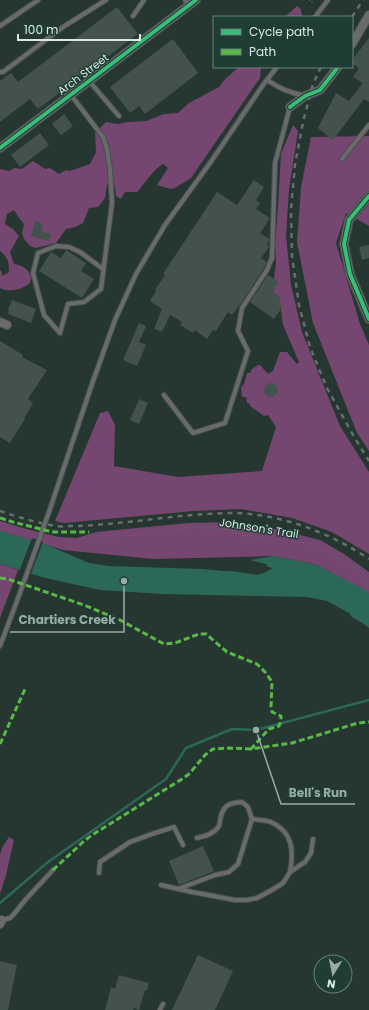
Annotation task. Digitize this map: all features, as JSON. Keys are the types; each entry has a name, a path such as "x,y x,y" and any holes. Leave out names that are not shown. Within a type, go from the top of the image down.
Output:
{"street":[{"name":"Arch Street","path":"0,148 89,82 187,3 196,0"},
{"path":"353,42 369,15"},
{"path":"290,107 305,96 320,90 337,68"},
{"path":"369,196 349,220 344,244 350,274 369,319"}],"lane":[{"path":"0,26 38,0"},
{"path":"0,72 3,72 63,27 106,0"},
{"path":"133,16 144,0"},
{"path":"316,16 328,0"},
{"path":"0,646 49,512 112,328 136,274 165,225 276,68"},
{"path":"267,80 278,88 305,96"},
{"path":"89,82 119,116"},
{"path":"71,95 103,137 107,149 110,169 112,203 101,289 84,302 68,304 60,333 44,315 33,273 38,253 56,246 69,247 80,252 103,269"},
{"path":"164,395 193,433 225,423 248,351 238,331 242,308 267,270 272,258 275,163 290,107"},
{"path":"342,159 369,125"},
{"path":"178,889 215,875 229,872 238,864 252,819 248,807 242,802 232,803 225,807 221,814 219,826 210,835 197,838"},
{"path":"161,885 235,900 247,900 256,898 283,883 290,872 292,861 292,848 288,837 282,829 269,821 252,819"},
{"path":"99,873 100,862 130,842 152,834 174,827 183,845"},
{"path":"290,872 305,862 311,853 313,839"},
{"path":"1,922 10,918 26,898 53,870"},
{"path":"160,1010 163,1004"}],"path":[{"path":"310,0 312,2 314,0"}],"shaded area":[{"path":"297,6 300,8 301,16 286,16"},
{"path":"238,68 261,68 260,78 191,178 173,189 157,185 168,168 163,164 153,173 137,192 125,192 121,199 116,196 115,188 112,182 107,185 105,198 98,207 89,208 83,223 66,229 56,243 36,248 30,246 24,239 22,233 24,224 14,210 7,214 5,224 13,229 19,236 10,252 14,264 25,268 29,272 31,278 29,284 19,289 7,290 0,288 0,270 2,272 2,276 9,272 9,266 8,260 0,251 0,169 9,171 15,168 22,169 33,161 45,169 50,168 59,174 66,170 70,171 90,164 96,152 95,133 106,122 118,124 146,121 164,114 178,113 189,103 219,87 225,79"},
{"path":"293,125 298,131 289,189 286,235 291,285 302,332 340,426 369,472 369,554 332,532 292,518 241,509 194,511 64,523 55,521 100,413 108,411 115,425 114,466 178,477 262,471 276,427 268,415 264,416 247,403 246,397 242,397 241,387 244,384 247,373 250,373 252,369 258,365 260,365 268,374 273,371 280,352 287,352 297,364 299,362 283,325 279,297 272,292 276,263 275,242 281,154"},
{"path":"369,136 369,226 346,213 336,243 360,324 369,345 369,451 357,433 313,323 297,242 301,187 311,137"},
{"path":"0,521 59,537 77,538 96,532 188,523 228,522 260,525 320,540 344,554 369,572 369,594 317,565 274,556 153,559 63,550 0,531"},
{"path":"0,531 47,545 89,563 108,566 203,569 258,575 273,568 268,567 266,564 250,560 274,556 317,565 367,591 369,594 369,628 352,617 349,613 327,601 307,597 161,594 100,590 45,578 0,564"},
{"path":"0,564 18,570 0,618"},
{"path":"9,837 14,840 0,894 0,854"}],"pier":[{"path":"32,538 43,542 30,576 19,572"}],"building":[{"path":"117,7 138,34 38,109 30,99 0,122 0,81 11,73 18,82"},
{"path":"369,38 369,102 364,99 333,140 318,128 336,93 349,101 363,83 353,77 359,68 353,64 353,59"},
{"path":"173,39 198,73 145,114 139,106 130,113 110,87"},
{"path":"64,114 73,126 61,135 52,124"},
{"path":"40,133 49,145 20,167 11,155"},
{"path":"254,180 264,187 256,200 260,203 256,209 270,218 260,233 269,239 267,244 269,247 261,258 267,262 244,299 232,315 228,312 216,331 213,330 207,339 195,330 193,333 180,325 182,322 170,315 162,332 154,329 162,309 150,301 156,291 155,290 165,275 163,274 217,192 237,205"},
{"path":"35,221 43,224 41,231 51,234 49,241 31,236"},
{"path":"369,245 369,258 362,260 359,247"},
{"path":"66,250 86,263 81,271 94,279 82,298 39,271 51,252 61,258"},
{"path":"268,275 279,282 272,292 279,297 281,309 274,319 250,302"},
{"path":"12,300 36,309 31,323 8,314"},
{"path":"139,323 146,326 139,342 146,345 137,366 123,360"},
{"path":"0,341 23,355 22,357 47,370 28,399 33,403 10,443 0,437"},
{"path":"268,383 274,383 278,387 278,393 274,397 268,397 264,393 264,387"},
{"path":"139,399 148,403 139,424 130,420"},
{"path":"203,846 214,871 179,885 169,861"},
{"path":"198,955 233,971 215,1010 172,1010"},
{"path":"0,961 17,965 8,1010 0,1010"},
{"path":"119,975 149,983 147,991 145,990 139,1010 134,1008 133,1010 105,1010 111,987 115,989"}],"waterway":[{"path":"0,903 48,862 166,779 186,748 232,729 256,730 369,700"}],"railway":[{"path":"353,16 363,0"},
{"path":"321,68 313,84 303,122 295,165 291,209 292,256 299,305 310,347 327,388 369,461"},
{"path":"0,511 35,522 59,526 96,525 211,514 254,514 272,517 306,527 339,541 369,559"}],"marked path":[{"path":"0,518 52,532 89,532"},
{"path":"0,578 8,579 84,605 120,620 164,644 175,643 199,634 206,634 227,652 257,664 272,682 272,712 281,716 281,721 279,726 269,729 251,749 292,743 358,723 369,722"},
{"path":"0,744 26,687"},
{"path":"53,870 92,835 189,774 205,755 213,749 251,749"}],"cycle path":[{"path":"0,148 196,0"},
{"path":"290,107 305,96 320,90 337,68"},
{"path":"369,196 349,220 344,244 350,274 369,319"}],"place":[{"name":"Chartiers Creek","path":"124,581"},
{"name":"Bell's Run","path":"256,730"}]}
